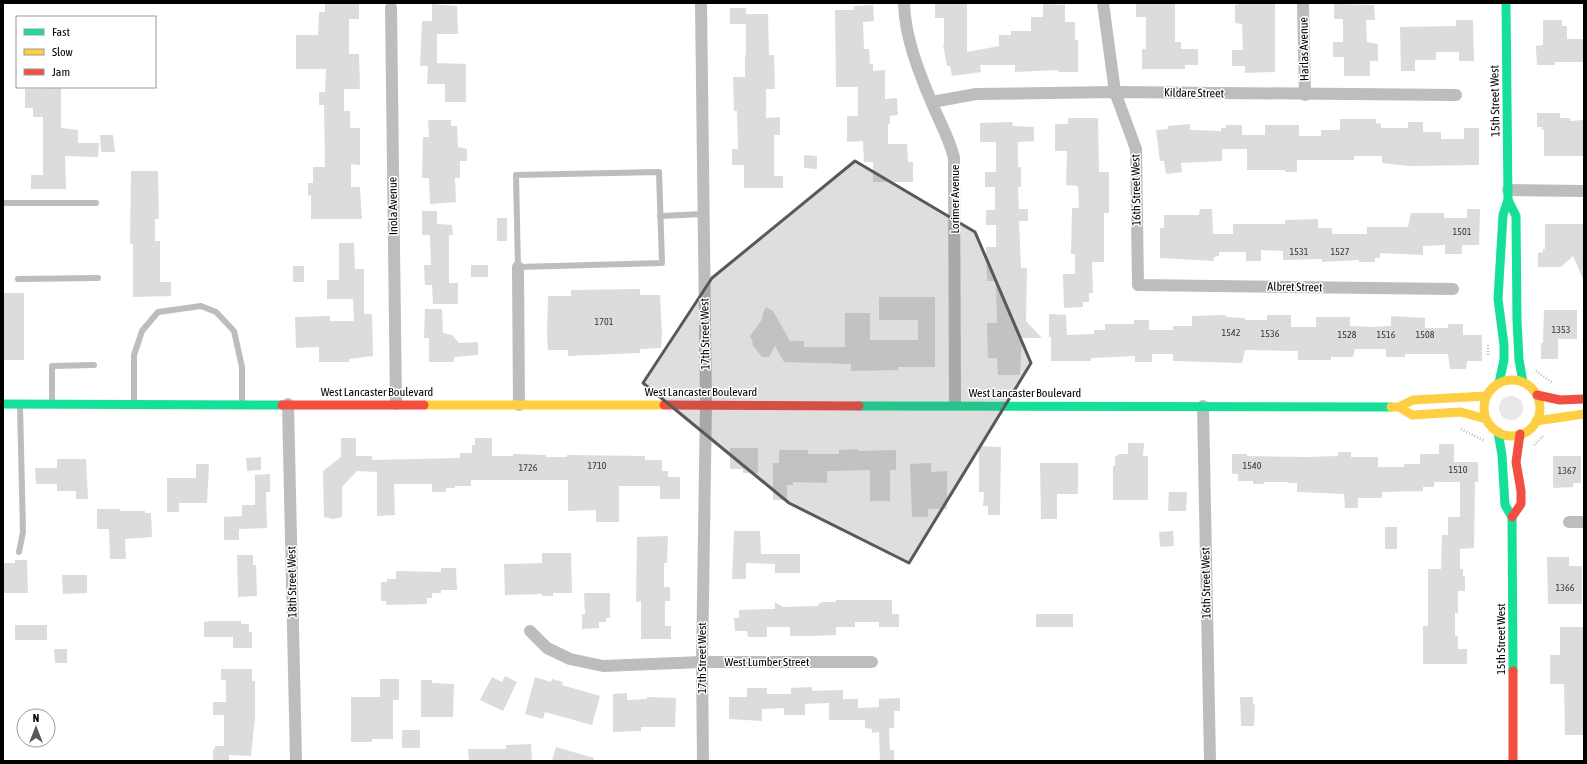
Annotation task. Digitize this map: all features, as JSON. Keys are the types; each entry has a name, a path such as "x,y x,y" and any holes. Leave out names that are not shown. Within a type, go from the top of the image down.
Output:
{"street":[{"name":"17th Street West","path":"701,3 706,404 702,662 703,761"},
{"name":"Lorimer Avenue","path":"904,3 911,49 932,102 950,140 954,158 955,404"},
{"name":"16th Street West","path":"1103,3 1115,92 1136,149 1138,286"},
{"name":"Harlas Avenue","path":"1303,3 1305,95"},
{"name":"15th Street West","path":"1499,383 1504,360 1504,345 1498,299 1500,256 1503,215 1508,195 1506,3"},
{"name":"Inola Avenue","path":"391,8 396,404"},
{"name":"Kildare Street","path":"932,102 976,94 1115,92 1305,95 1456,95"},
{"path":"1508,195 1584,191"},
{"name":"15th Street West","path":"1508,195 1516,216 1517,320 1519,360 1523,382"},
{"path":"518,267 519,405"},
{"name":"Albret Street","path":"1138,286 1453,289"},
{"path":"1537,395 1540,404 1540,413 1536,422 1526,432 1505,435 1498,432 1486,419 1484,413 1486,396 1494,386 1507,380 1523,382 1537,395 1555,401 1584,399"},
{"name":"West Lancaster Boulevard","path":"3,404 955,404 1399,407 1413,400 1486,396"},
{"name":"18th Street West","path":"288,404 296,761"},
{"name":"16th Street West","path":"1203,406 1210,761"},
{"name":"West Lancaster Boulevard","path":"1399,407 1412,415 1460,412 1486,419"},
{"path":"1536,422 1563,416 1584,414"},
{"name":"15th Street West","path":"1498,432 1502,454 1505,505 1512,517 1513,761"},
{"name":"15th Street West","path":"1512,517 1521,504 1521,492 1516,462 1520,434"},
{"path":"1569,522 1584,522"},
{"name":"West Lumber Street","path":"530,631 547,648 570,659 603,666 702,662 872,662"}],"lane":[{"path":"659,172 660,216 662,263 518,267 516,175 659,172"},
{"path":"3,203 96,203"},
{"path":"660,216 704,214"},
{"path":"18,279 98,278"},
{"path":"134,404 134,356 142,331 158,312 200,306 216,312 234,331 242,367 242,404"},
{"path":"52,404 52,366 94,366"},
{"path":"19,552 23,532 20,404"}],"path":[{"path":"1487,344 1488,360"},
{"path":"1533,367 1541,376 1555,384"},
{"path":"1458,427 1480,437 1489,447"},
{"path":"1532,448 1539,438 1547,433"}],"highlighted area":[{"path":"855,161 975,232 1031,363 909,563 789,503 643,383 712,278"}],"shaded area":[{"path":"1511,396 1520,399 1523,408 1520,417 1511,420 1502,417 1499,408 1502,399"}],"building":[{"path":"935,3 967,4 967,52 999,46 999,35 1011,35 1011,31 1031,31 1031,17 1043,17 1043,4 1065,5 1065,22 1075,22 1075,40 1078,40 1078,72 1058,72 1058,70 1015,72 1015,65 980,65 981,72 952,76 950,66 947,66 943,44 944,18 935,18"},
{"path":"1136,3 1175,4 1175,42 1181,42 1181,49 1198,49 1198,65 1185,65 1185,69 1142,69 1142,49 1146,49 1146,17 1136,17"},
{"path":"325,4 359,4 359,19 349,19 349,54 359,54 360,89 344,89 344,111 350,111 350,128 360,128 360,165 351,164 351,187 360,187 362,219 311,219 311,195 308,196 308,183 313,183 313,167 325,167 324,105 319,105 319,92 325,92 326,69 296,69 296,35 318,35 319,12 325,12"},
{"path":"432,4 457,6 458,34 437,34 437,63 466,64 466,102 445,102 445,84 427,84 428,66 420,66 422,21 432,21"},
{"path":"1275,4 1275,72 1245,73 1245,66 1232,66 1232,50 1243,50 1242,24 1235,23 1235,5"},
{"path":"1334,4 1374,5 1375,20 1366,20 1367,42 1378,44 1378,61 1370,61 1370,76 1344,76 1344,57 1333,57 1333,42 1343,42 1343,19 1334,19"},
{"path":"873,5 874,21 863,22 864,49 869,49 870,64 873,64 873,71 885,70 885,99 897,98 898,115 890,116 890,124 888,124 888,144 907,144 908,162 913,162 913,182 873,182 873,162 864,162 863,141 847,142 847,116 858,116 858,87 836,87 835,10 854,10 854,6"},
{"path":"730,8 746,8 746,14 768,14 769,55 774,55 775,89 766,89 766,118 780,117 780,135 774,135 774,176 783,176 783,188 744,188 744,165 732,165 732,149 738,149 737,111 734,111 733,77 745,77 746,24 730,24"},
{"path":"1456,20 1473,20 1474,61 1459,61 1459,52 1436,52 1436,60 1415,60 1415,71 1401,71 1400,27 1456,26"},
{"path":"1543,20 1562,20 1562,26 1567,26 1567,39 1584,39 1584,62 1555,62 1555,65 1537,65 1536,46 1543,45"},
{"path":"61,88 61,128 78,130 78,143 99,143 98,157 65,156 66,189 31,189 31,175 43,175 43,117 33,117 33,108 25,108 25,89"},
{"path":"1537,113 1560,113 1560,118 1570,118 1570,121 1583,120 1584,156 1544,156 1544,130 1542,130 1542,127 1537,127"},
{"path":"1068,118 1098,118 1099,172 1109,172 1109,213 1104,213 1104,262 1092,262 1093,293 1089,293 1089,302 1083,302 1083,307 1064,308 1063,274 1075,274 1075,254 1071,254 1072,208 1079,208 1078,186 1066,185 1067,151 1055,151 1055,124 1068,124"},
{"path":"1340,119 1376,119 1376,123 1381,124 1381,128 1408,128 1408,122 1423,122 1423,132 1441,132 1441,139 1464,139 1464,128 1479,128 1479,165 1409,166 1382,163 1382,156 1354,156 1354,160 1297,160 1297,172 1285,172 1285,170 1247,170 1247,149 1222,149 1222,161 1181,163 1182,172 1166,174 1164,161 1160,161 1156,130 1168,129 1168,126 1190,124 1190,130 1221,131 1221,128 1226,128 1226,125 1242,125 1242,135 1265,135 1265,125 1299,125 1299,136 1321,136 1321,130 1340,130"},
{"path":"428,120 451,120 451,126 457,126 458,147 467,149 467,161 460,161 460,178 455,178 456,202 430,204 429,178 422,178 423,137 429,137"},
{"path":"1012,122 1013,126 1034,127 1034,141 1018,142 1018,167 1021,167 1021,187 1018,187 1019,209 1028,209 1028,221 1019,221 1021,268 1027,268 1026,321 1042,338 1022,338 1020,375 998,375 997,358 988,358 987,323 997,323 996,281 987,281 986,247 996,247 996,225 986,225 986,210 995,210 995,187 985,187 985,172 996,172 996,142 980,142 980,123"},
{"path":"100,135 113,135 115,152 101,152"},
{"path":"804,155 817,156 817,169 804,168"},
{"path":"131,171 158,171 159,219 155,219 155,241 160,241 160,282 171,282 171,296 133,297 133,244 130,244"},
{"path":"1200,209 1212,209 1213,234 1233,234 1233,224 1285,224 1285,220 1318,219 1318,228 1332,228 1332,234 1367,234 1367,227 1408,227 1411,213 1444,213 1444,218 1467,218 1467,209 1480,209 1479,245 1462,245 1462,254 1445,254 1445,245 1423,246 1423,255 1380,253 1380,258 1375,258 1375,262 1359,262 1359,260 1322,262 1322,259 1283,260 1283,251 1261,250 1261,261 1246,261 1246,252 1219,252 1219,256 1214,257 1214,261 1160,258 1160,228 1164,228 1164,215 1199,215"},
{"path":"422,211 437,211 437,224 452,225 453,235 449,235 449,283 458,283 458,304 433,304 432,285 425,285 424,265 431,265 430,235 422,235"},
{"path":"497,218 507,218 507,241 497,241"},
{"path":"1545,224 1584,224 1584,281 1573,256 1561,267 1538,267 1538,253 1543,252 1543,249 1545,249"},
{"path":"339,243 354,243 355,269 364,269 364,314 372,314 373,356 349,359 349,362 319,362 319,347 296,348 295,317 330,316 330,321 354,321 353,299 327,299 327,280 339,280"},
{"path":"471,265 488,265 488,277 471,277"},
{"path":"293,266 304,266 304,282 293,282"},
{"path":"640,289 640,295 660,295 662,333 661,348 640,349 640,353 568,356 568,350 548,350 548,296 571,296 571,290"},
{"path":"3,293 24,293 24,360 3,360"},
{"path":"879,297 935,297 935,367 898,367 898,370 851,371 851,364 784,362 775,346 769,357 762,357 752,344 753,342 750,336 763,318 762,316 766,307 773,311 790,341 804,341 804,347 845,347 845,313 870,313 870,340 918,340 918,320 879,320"},
{"path":"425,309 442,309 443,333 452,335 459,343 478,342 478,355 454,357 454,362 429,362 429,338 424,338"},
{"path":"1544,310 1577,310 1577,339 1558,339 1558,359 1541,359"},
{"path":"1049,314 1066,315 1067,335 1094,334 1094,330 1105,330 1105,324 1134,324 1134,320 1149,320 1149,330 1173,330 1173,326 1192,326 1192,316 1226,315 1226,317 1245,318 1245,320 1267,320 1267,315 1291,315 1291,327 1316,327 1316,317 1350,317 1350,326 1372,327 1391,326 1391,316 1425,318 1425,328 1448,328 1448,324 1463,324 1463,335 1482,335 1482,361 1467,361 1466,369 1450,369 1448,354 1405,354 1405,357 1386,357 1386,349 1355,349 1353,357 1331,357 1331,360 1298,360 1298,351 1245,350 1242,363 1173,361 1173,354 1152,354 1152,362 1135,362 1135,356 1091,358 1091,361 1051,361"},
{"path":"341,438 356,438 356,456 372,456 372,460 460,458 460,453 472,453 472,445 475,445 475,438 492,438 492,456 513,456 513,454 546,455 546,457 567,457 567,455 645,456 645,460 662,460 662,471 668,471 668,477 680,477 680,499 660,499 660,486 619,486 619,522 596,522 596,510 568,511 568,480 471,480 471,486 455,486 455,488 446,488 446,492 432,492 432,484 394,484 395,515 377,516 377,472 357,471 342,487 342,517 333,519 324,517 323,471 341,457"},
{"path":"1128,443 1144,443 1143,456 1148,456 1148,500 1113,500 1113,466 1115,466 1115,457 1119,454 1128,454"},
{"path":"1439,444 1454,444 1454,462 1478,462 1478,482 1475,482 1474,548 1460,549 1460,569 1463,569 1463,576 1465,576 1465,591 1458,591 1458,613 1455,613 1455,636 1458,636 1458,649 1467,649 1467,664 1423,664 1423,626 1428,626 1428,569 1441,569 1442,535 1448,535 1448,517 1460,517 1460,482 1434,482 1434,487 1423,487 1423,491 1382,492 1382,498 1358,498 1358,508 1345,508 1344,494 1297,492 1297,483 1264,482 1264,484 1253,484 1253,481 1238,481 1238,474 1232,474 1232,454 1247,454 1247,456 1307,457 1338,456 1338,452 1351,452 1351,457 1378,457 1378,467 1404,467 1404,464 1420,464 1420,454 1439,454"},
{"path":"979,446 1001,447 1000,515 988,515 988,506 983,506 984,492 979,492"},
{"path":"730,448 758,448 758,473 743,473 743,469 730,469"},
{"path":"858,449 858,451 896,450 896,470 890,470 890,501 870,501 870,470 827,471 827,483 793,482 793,485 787,485 787,500 773,500 773,463 779,463 779,450 808,450 808,454 839,454 839,450"},
{"path":"1553,456 1581,456 1581,483 1573,483 1573,487 1553,488"},
{"path":"261,457 261,470 247,471 246,458"},
{"path":"57,459 86,459 88,499 76,499 76,491 57,491 57,484 36,484 35,468 57,468"},
{"path":"931,463 931,472 947,471 947,509 928,509 928,517 912,517 910,464"},
{"path":"1040,463 1078,463 1078,494 1057,494 1057,519 1041,519"},
{"path":"196,464 209,464 207,503 179,503 179,512 167,512 167,478 196,478"},
{"path":"270,474 270,492 266,492 267,528 239,529 239,540 224,540 224,517 242,516 242,505 255,505 255,475"},
{"path":"1169,492 1187,492 1186,511 1168,511"},
{"path":"97,509 119,509 121,511 145,511 145,513 151,513 152,537 125,539 126,559 110,559 109,529 97,529"},
{"path":"1385,527 1397,527 1397,549 1385,549"},
{"path":"734,531 760,531 761,554 800,554 800,573 775,573 775,564 746,563 746,579 732,579"},
{"path":"1173,531 1174,546 1160,547 1159,532"},
{"path":"668,536 667,563 664,563 664,587 670,587 670,601 665,601 665,626 671,626 671,639 641,639 641,601 636,602 637,537"},
{"path":"542,553 571,553 572,593 553,593 553,596 542,596 542,594 505,595 504,564 542,563"},
{"path":"237,555 253,555 253,565 256,565 257,596 238,597"},
{"path":"1547,557 1569,557 1569,566 1582,566 1582,604 1548,604"},
{"path":"15,560 27,560 28,593 3,593 3,563 15,563"},
{"path":"441,568 456,568 457,590 441,590 441,593 432,593 432,598 427,598 427,604 386,605 386,601 381,601 381,582 387,582 387,579 396,579 396,571 441,572"},
{"path":"62,575 87,575 87,593 63,594"},
{"path":"584,593 610,593 610,618 606,618 606,622 599,622 599,628 582,629 582,614 585,614"},
{"path":"836,600 892,600 892,614 899,614 899,627 879,627 879,622 855,622 855,627 836,627 836,635 811,636 790,636 790,627 767,627 767,637 748,637 747,631 735,631 734,618 739,618 739,610 775,609 775,602 783,607 818,606 818,604 822,602 836,602"},
{"path":"1036,614 1073,614 1073,627 1036,627"},
{"path":"241,621 241,624 249,624 249,632 252,632 252,648 233,648 233,637 204,637 204,622"},
{"path":"15,625 47,625 47,640 15,640"},
{"path":"1560,627 1584,627 1584,735 1565,735 1564,684 1550,684 1550,655 1560,655"},
{"path":"54,649 67,649 67,663 55,663"},
{"path":"221,669 252,669 252,681 255,681 255,717 251,756 229,755 229,761 213,761 213,749 215,749 215,746 224,746 224,715 213,715 213,702 226,702 226,680 221,680"},
{"path":"505,676 517,682 503,711 480,700 492,677 502,682"},
{"path":"535,677 551,682 552,679 563,682 562,685 600,696 592,725 545,712 543,719 525,714"},
{"path":"380,679 399,679 399,700 393,700 393,739 372,739 372,742 351,742 351,697 380,697"},
{"path":"421,680 432,680 432,683 454,684 453,717 421,717"},
{"path":"812,687 812,691 843,690 843,699 858,699 858,708 879,707 879,699 900,698 900,711 894,711 894,728 889,728 890,750 894,750 894,761 880,761 879,732 872,733 872,729 865,728 865,720 829,720 829,703 805,704 805,715 784,715 784,708 762,709 762,721 729,719 729,697 747,697 747,688 767,688 767,694 791,694 791,688"},
{"path":"627,693 627,700 647,699 647,697 676,698 675,727 641,727 641,731 613,732 613,694"},
{"path":"1240,697 1253,697 1253,704 1255,704 1254,726 1241,726"},
{"path":"402,730 420,730 420,748 402,748"},
{"path":"531,744 532,761 469,761 468,749 506,749 506,745"},
{"path":"556,747 594,758 594,761 552,761"}],"traffic: fast":[{"path":"1499,383 1504,360 1504,345 1498,299 1503,215 1508,200 1506,3"},
{"path":"1508,200 1516,216 1517,320 1519,360 1523,382"},
{"path":"3,404 282,405"},
{"path":"859,406 1391,407"},
{"path":"1498,432 1502,455 1505,505 1512,517 1513,671"}],"traffic: slow":[{"path":"1512,380 1523,382 1532,388 1538,397 1540,408 1538,419 1532,428 1523,434 1512,436 1501,434 1492,428 1486,419 1484,408 1486,397 1492,388 1501,382 1512,380"},
{"path":"1391,407 1399,407 1413,400 1486,396"},
{"path":"424,405 664,405"},
{"path":"1399,407 1412,415 1461,412 1486,419"},
{"path":"1536,421 1584,414"}],"traffic: jam":[{"path":"1537,395 1560,400 1584,399"},
{"path":"282,405 424,405"},
{"path":"664,405 859,406"},
{"path":"1512,517 1521,504 1521,491 1516,462 1520,434"},
{"path":"1513,671 1513,761"}]}
